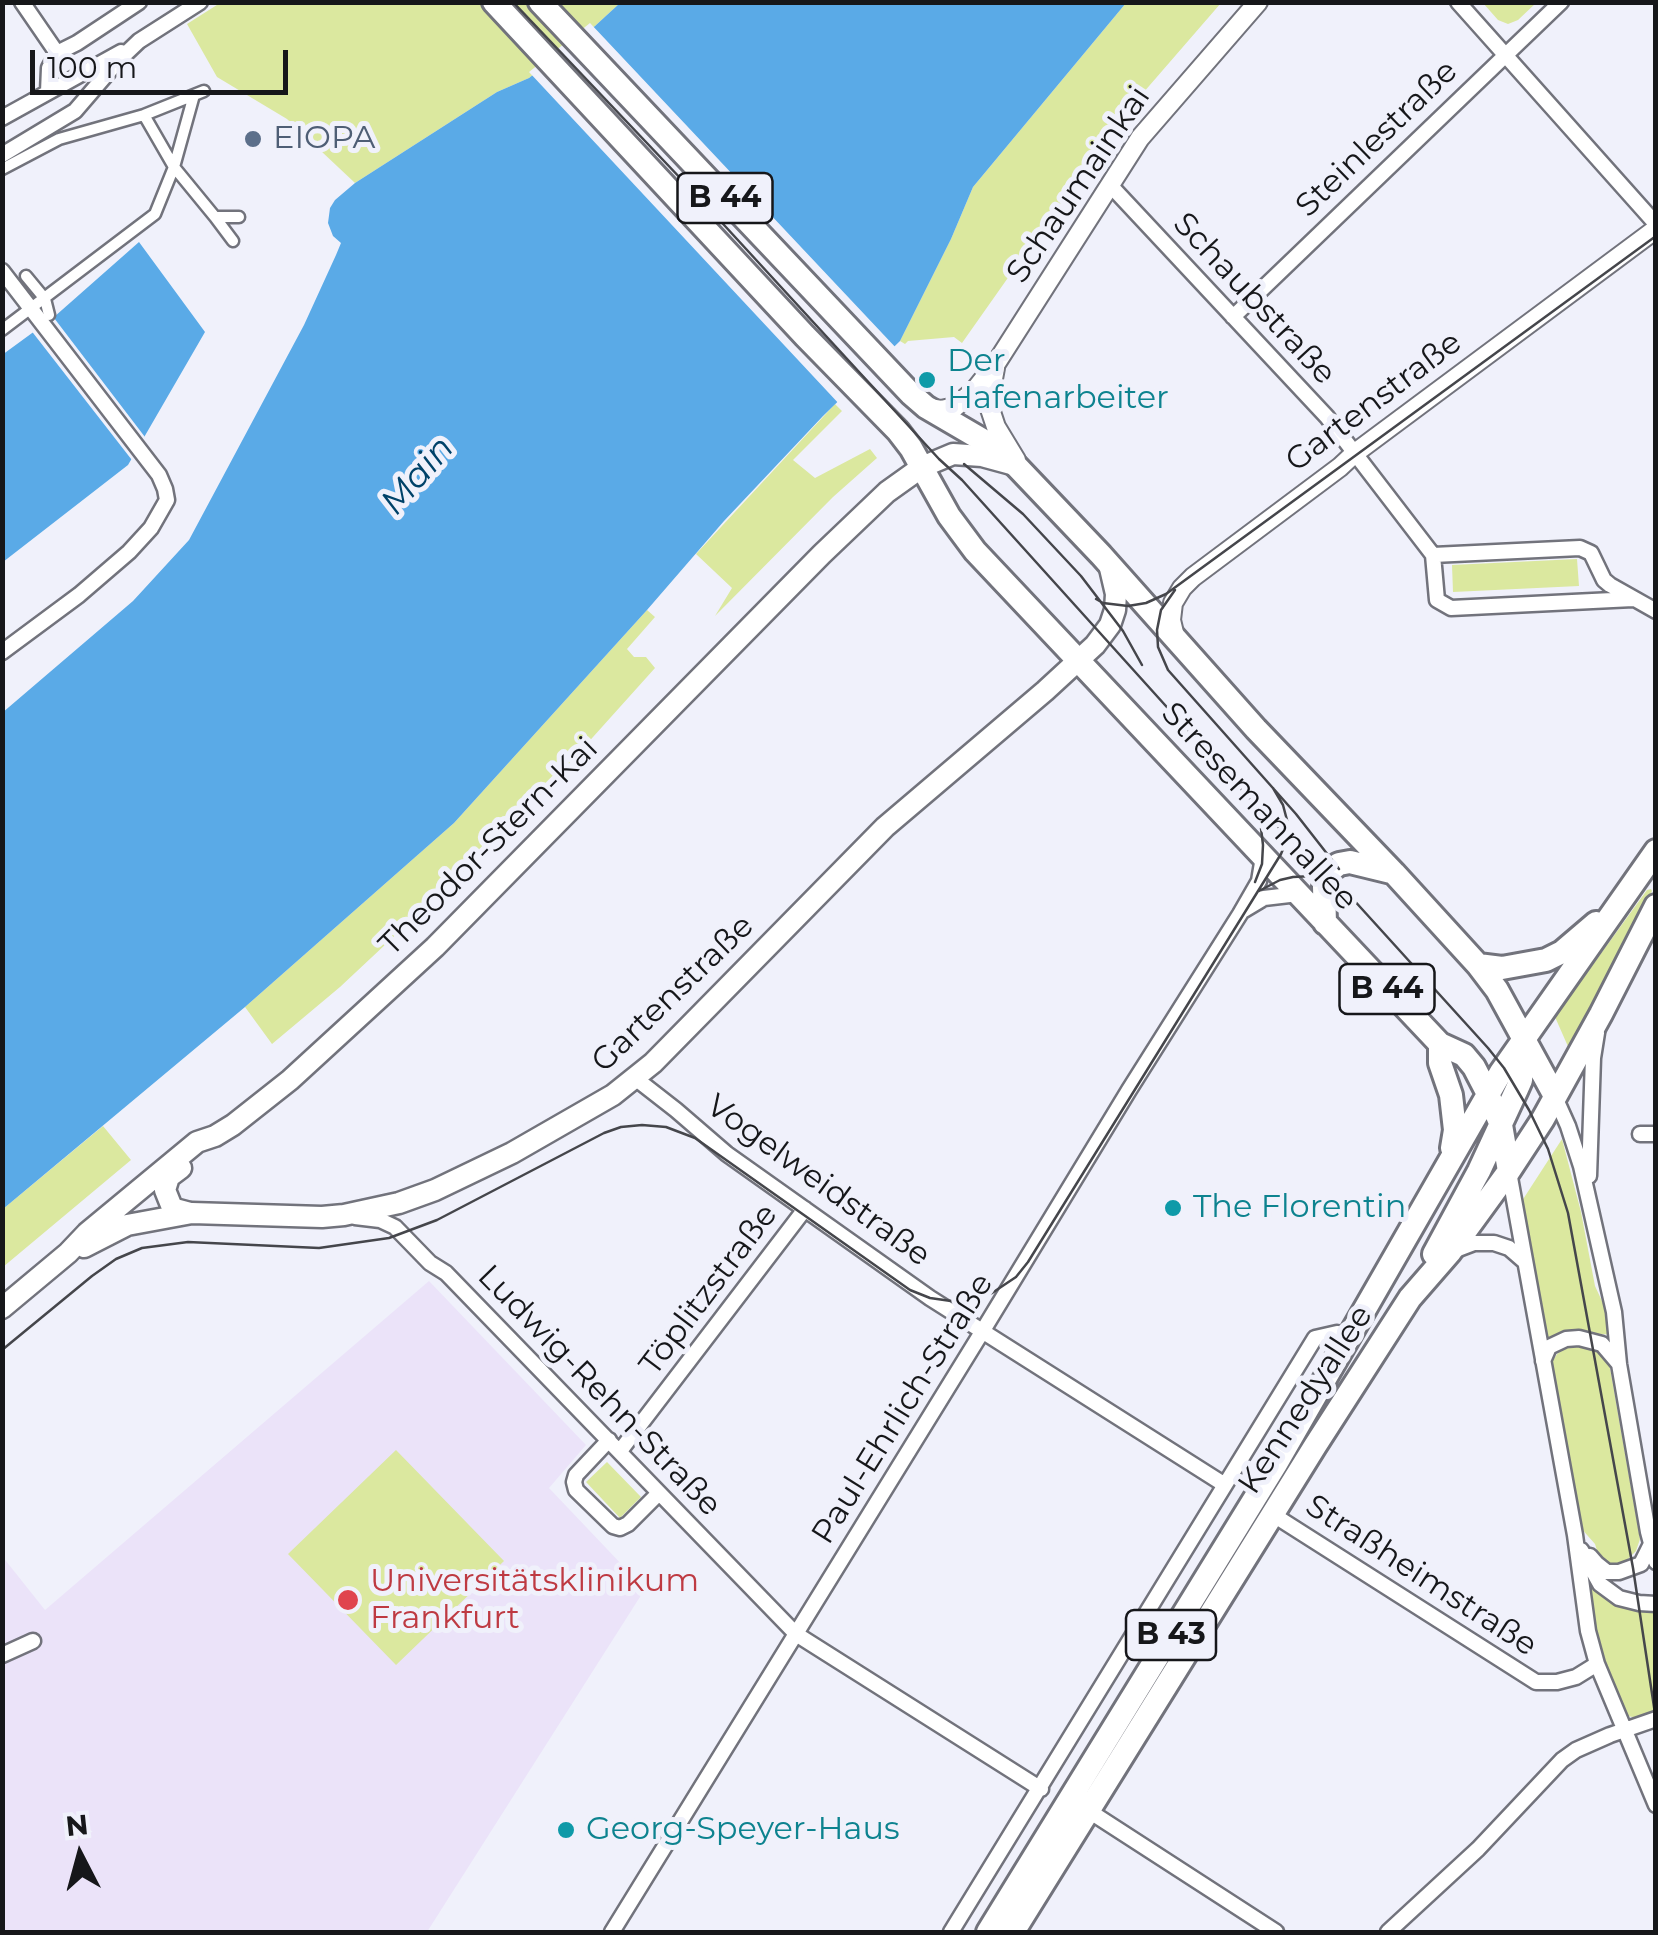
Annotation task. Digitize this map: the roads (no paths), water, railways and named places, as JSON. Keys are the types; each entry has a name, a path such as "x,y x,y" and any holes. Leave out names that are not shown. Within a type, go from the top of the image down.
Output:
{"main road":[{"name":"Stresemannallee","path":"494,2 905,439 963,536 1078,661 1440,1044 1464,1055 1474,1067 1501,1125 1509,1172"},
{"name":"B 44","path":"540,2 919,400"},
{"name":"Stresemannallee","path":"919,400 997,447 1020,469 1297,773 1394,873 1498,990 1555,1096"},
{"name":"Theodor-Stern-Kai","path":"2,1308 197,1142 215,1136 290,1080 435,947 822,554 888,492 943,457 962,454 994,458 1020,469"},
{"name":"Gartenstraße","path":"68,1253 127,1225 192,1213 344,1215 399,1203 466,1175 613,1095 667,1049 884,827 1103,636 1112,620 1116,600 1110,564"},
{"name":"Kennedyallee","path":"988,1932 1266,1481 1488,1094 1656,851"},
{"path":"1325,923 1325,880 1335,866 1350,862 1394,873"},
{"path":"1478,966 1502,968 1546,960 1617,908"},
{"name":"Kennedyallee","path":"1013,1932 1410,1298 1450,1252 1509,1172 1601,1014 1654,912"},
{"name":"B 43","path":"1410,1298 1521,1080 1524,1038"},
{"path":"1440,1044 1440,1063 1451,1095 1455,1130 1450,1161"},
{"path":"192,1213 171,1205 167,1182 215,1136"}],"street":[{"path":"22,2 57,53"},
{"path":"48,92 49,68 57,53 139,2"},
{"path":"2,118 139,42 200,2"},
{"name":"Schaumainkai","path":"919,400 942,410 959,405 974,391 997,362 1140,138 1258,2"},
{"path":"1458,2 1656,227"},
{"name":"Steinlestraße","path":"1233,317 1561,2"},
{"path":"2,155 76,111 139,42"},
{"path":"2,170 60,139 199,93 155,214 45,299 40,315"},
{"path":"144,114 174,167 233,241"},
{"name":"Schaubstraße","path":"1111,186 1327,417 1433,555"},
{"path":"215,217 239,216"},
{"name":"Gartenstraße","path":"1181,646 1170,620 1173,603 1193,577 1656,227"},
{"path":"2,272 40,315 159,475 167,500 151,528 105,574 2,652"},
{"path":"26,276 45,299"},
{"path":"2,330 40,315"},
{"name":"Schaumainkai","path":"990,406 997,362"},
{"name":"Stresemannallee","path":"990,406 996,428 1020,469"},
{"path":"1634,599 1450,608 1437,600 1433,555 1580,548 1591,552 1604,580 1656,612"},
{"name":"Paul-Ehrlich-Straße","path":"612,1932 1240,914 1258,880 1263,856"},
{"path":"1240,914 1264,898 1298,894"},
{"name":"Stresemannallee","path":"1588,1192 1593,1058 1601,1014"},
{"name":"Vogelweidstraße","path":"635,1078 726,1154 982,1332 1225,1486"},
{"name":"Stresemannallee","path":"1555,1096 1588,1192 1614,1312 1619,1364 1656,1562"},
{"name":"Stresemannallee","path":"1509,1172 1575,1535 1582,1598 1597,1664 1656,1805"},
{"name":"Töplitzstraße","path":"659,1492 620,1528 613,1526 576,1490 574,1482 576,1475 614,1445 805,1209"},
{"name":"Ludwig-Rehn-Straße","path":"344,1215 380,1220 403,1234 430,1263 446,1272 796,1634 1041,1789"},
{"path":"1450,1252 1487,1242 1509,1248 1525,1262"},
{"name":"Kennedyallee","path":"951,1932 1315,1338 1337,1333 1350,1336"},
{"path":"1543,1361 1550,1347 1579,1338 1602,1344 1619,1364"},
{"name":"Straßheimstraße","path":"1272,1514 1536,1682 1576,1677 1597,1664"},
{"path":"1575,1535 1596,1564 1607,1572 1641,1564 1651,1544"},
{"name":"Stresemannallee","path":"1575,1535 1600,1584 1619,1598 1656,1604"},
{"path":"2,1655 33,1641"},
{"path":"1388,1932 1478,1849 1562,1760 1576,1750 1656,1719"},
{"path":"1088,1810 1276,1932"}],"water":[{"name":"Main","path":"620,3 1126,3 973,187 900,341 724,521 454,823 245,1007 3,1209 2,713 133,601 189,540 304,325 336,255 341,243 328,223 335,200 355,183 497,92 529,78"},
{"path":"139,242 205,332 128,465 3,562 2,355 54,317"}],"tram line":[{"path":"513,2 962,480 1257,807 1342,887 1504,1068 1548,1149 1568,1213 1633,1568 1656,1720"},
{"path":"1096,599 1128,606 1166,594 1656,236"},
{"path":"964,464 1023,514 1081,576 1123,631 1142,665"},
{"path":"1175,590 1161,610 1157,630 1158,647 1168,670 1296,814 1339,869"},
{"path":"2,1350 92,1276 116,1259 142,1248 188,1242 319,1248 389,1238 437,1220 604,1133 642,1125 666,1127 695,1138 910,1290 951,1301 992,1293 1016,1277 1028,1262 1281,854 1288,824 1273,788"},
{"path":"1254,810 1263,845 1262,864 1255,882"},
{"path":"1259,891 1293,877 1335,881"}],"place":[{"name":"EIOPA","path":"253,139"},
{"name":"Der Hafenarbeiter","path":"927,380"},
{"name":"The Florentin","path":"1173,1208"},
{"name":"Universitätsklinikum Frankfurt","path":"348,1600"},
{"name":"Georg-Speyer-Haus","path":"566,1830"}]}
